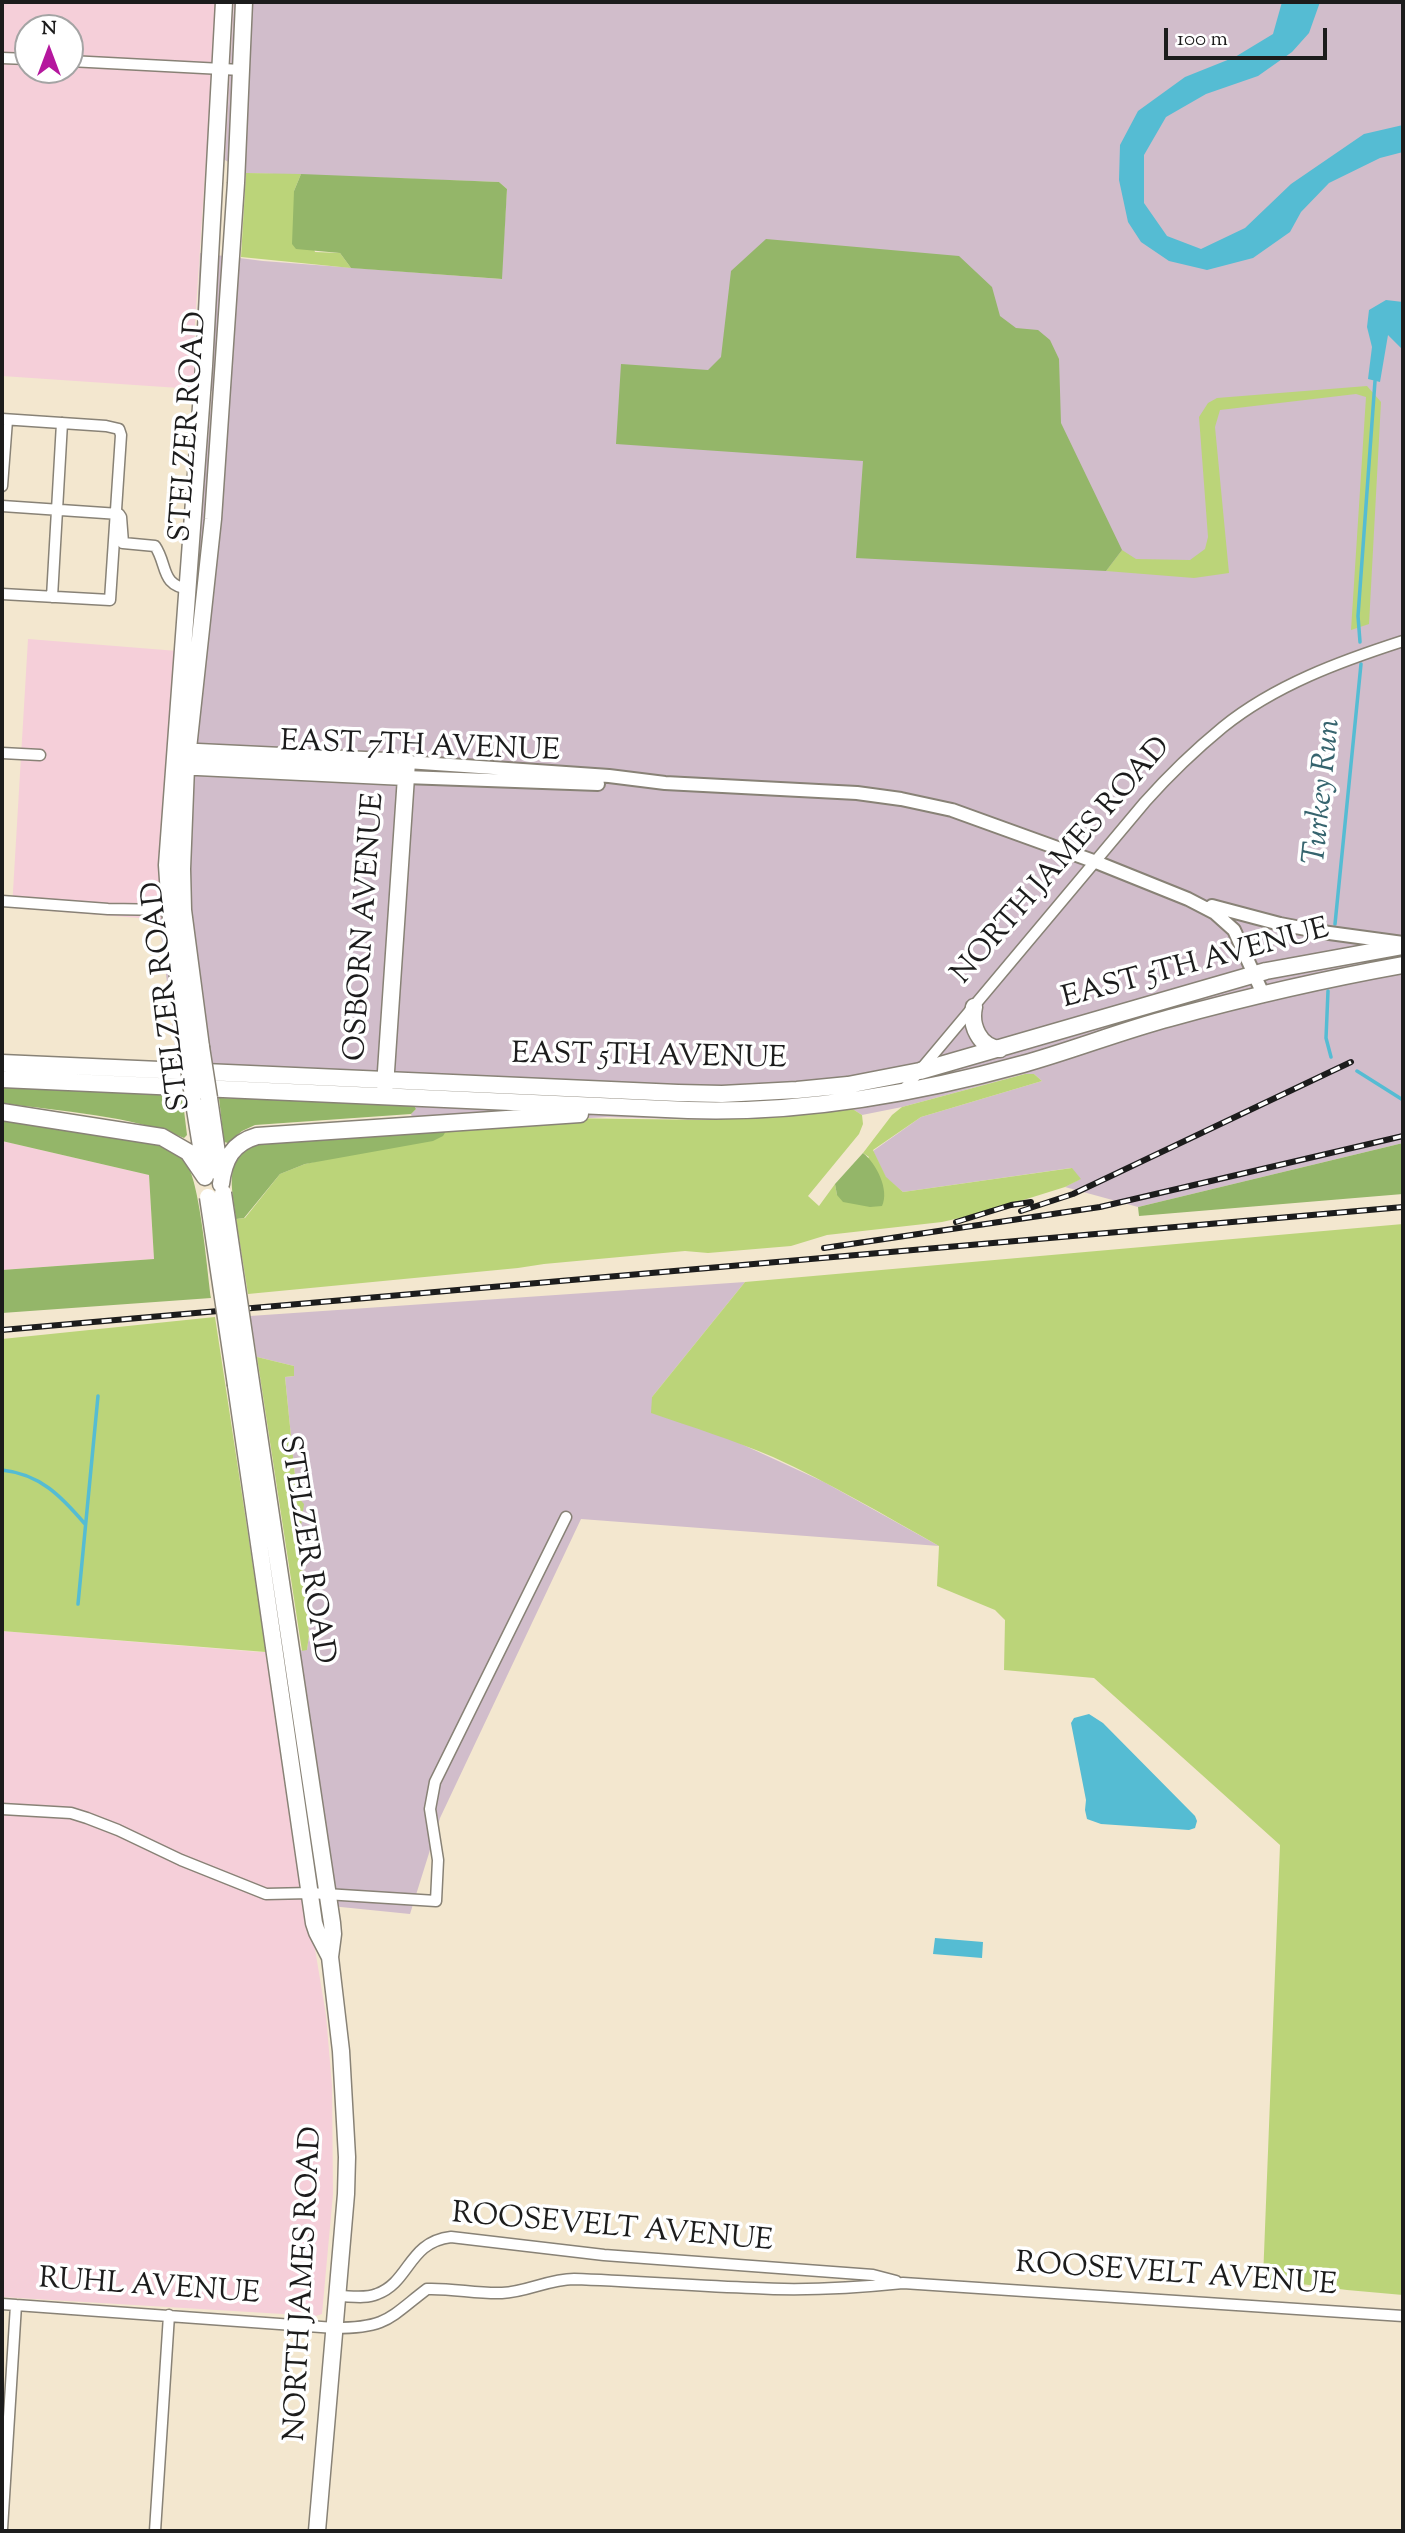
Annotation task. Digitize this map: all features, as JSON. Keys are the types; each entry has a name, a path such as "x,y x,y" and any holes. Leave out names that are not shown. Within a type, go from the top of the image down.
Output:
{"main road":[{"name":"STELZER ROAD","path":"193,1046 183,910 180,759 186,588 204,366 224,2"},
{"name":"STELZER ROAD","path":"244,2 227,322 207,590 191,715 180,759 167,865 170,910 217,1191 310,1893"},
{"path":"191,715 193,730 202,740 221,750 249,755"},
{"name":"EAST 7TH AVENUE","path":"180,759 249,755 406,770"},
{"name":"EAST 7TH AVENUE","path":"180,759 406,770"},
{"name":"OSBORN AVENUE","path":"384,1096 406,770"},
{"name":"EAST 5TH AVENUE","path":"2,1063 722,1094 765,1093 848,1085 920,1071 1254,974 1403,944"},
{"name":"EAST 5TH AVENUE","path":"2,1079 688,1111 796,1107 843,1103 952,1083 1169,1018 1329,978 1403,965"},
{"path":"974,1007 973,1024 978,1035 988,1046 1000,1049"},
{"name":"STELZER ROAD","path":"201,1098 205,1177 217,1191"},
{"path":"217,1191 229,1154 247,1139 257,1136 553,1115 688,1111"},
{"path":"2,1112 166,1138 188,1152 205,1177"},
{"name":"STELZER ROAD","path":"243,1383 328,1894"},
{"name":"NORTH JAMES ROAD","path":"310,1893 317,1932 330,1957"},
{"name":"NORTH JAMES ROAD","path":"317,2531 338,2296 347,2157 339,2028 330,1957 333,1934 328,1894"}],"street":[{"path":"84,62 241,70"},
{"path":"2,486 4,420 119,429 121,435 110,600 2,594"},
{"path":"52,597 62,423"},
{"path":"2,506 116,513 121,517 123,542 155,546 166,575 172,583 186,588 207,590"},
{"name":"NORTH JAMES ROAD","path":"900,1093 1172,772 1224,726 1291,685 1351,658 1403,640"},
{"path":"2,753 40,755"},
{"name":"EAST 7TH AVENUE","path":"406,770 615,784 665,783 813,790 901,799 977,817 1188,899 1215,913 1230,925 1243,947 1263,994"},
{"name":"EAST 7TH AVENUE","path":"1188,899 1280,924 1403,944"},
{"path":"2,901 108,909 170,910"},
{"path":"2,1809 71,1813 118,1830 181,1860 266,1894 310,1893 436,1901 438,1860 430,1808 435,1782 566,1517"},
{"name":"ROOSEVELT AVENUE","path":"338,2296 379,2294 391,2286 427,2243 451,2237 604,2255 873,2274 903,2283"},
{"name":"ROOSEVELT AVENUE","path":"335,2329 365,2328 379,2324 393,2317 428,2288 502,2293 548,2281 572,2279 756,2288 866,2287 903,2283 1403,2316"},
{"name":"RUHL AVENUE","path":"2,2304 335,2329"},
{"path":"2,2529 16,2305"},
{"path":"155,2531 169,2315"}],"shaded area":[{"path":"2,2 234,2 225,160 206,159 195,323 194,389 2,376"},
{"path":"234,2 1403,2 1403,1143 1138,1207 1065,1187 1080,1179 1071,1168 903,1192 886,1178 873,1151 921,1117 1042,1081 1034,1074 1025,1074 862,1115 851,1108 710,1120 607,1117 415,1128 411,1114 416,1109 413,1104 219,1098 177,1063 160,926 152,919 175,917 190,652 212,391 194,389 200,253 263,261 501,279 507,189 499,182 246,173 225,160"},
{"path":"28,639 190,652 176,917 152,919 12,908"},
{"path":"2,1141 149,1175 154,1259 2,1270"},
{"path":"745,1282 652,1397 739,1443 824,1482 939,1546 581,1519 440,1818 410,1914 321,1905 283,1651 307,1650 309,1635 300,1534 303,1504 297,1496 285,1377 294,1376 294,1366 257,1357 250,1316"},
{"path":"2,1631 258,1652 283,1651 321,1905 307,1901 326,2015 332,2086 333,2194 322,2314 316,2316 2,2297"}],"green space":[{"path":"246,173 301,174 294,191 315,252 340,253 351,268 241,257"},
{"path":"301,174 499,182 507,189 502,279 351,268 340,253 296,249 292,244 294,191"},
{"path":"766,239 959,256 992,287 1000,316 1016,328 1038,330 1050,340 1059,359 1061,423 1122,550 1106,571 856,558 863,461 616,444 621,364 708,370 721,357 731,271"},
{"path":"1367,386 1381,402 1369,624 1351,630 1366,397 1356,394 1220,410 1215,427 1229,573 1194,578 1106,571 1122,550 1136,559 1190,560 1205,549 1208,537 1199,417 1208,403 1217,398"},
{"path":"1025,1074 1034,1074 1042,1081 921,1117 873,1150 886,1177 903,1192 1072,1168 1081,1179 1065,1187 982,1213 942,1222 827,1235 791,1246 708,1253 685,1251 248,1294 236,1219 245,1218 280,1174 305,1164 445,1131 558,1118 710,1120 851,1108 862,1115 863,1124 859,1134 808,1196 819,1206 835,1184 837,1195 869,1157 863,1153 892,1115 902,1107"},
{"path":"2,1087 182,1094 187,1135 184,1138 119,1119 2,1103"},
{"path":"219,1098 413,1104 416,1109 411,1114 255,1125 242,1131 228,1143 224,1142"},
{"path":"2,1117 153,1141 178,1154 185,1161 195,1186 211,1298 2,1313 2,1270 154,1259 149,1175 2,1141"},
{"path":"446,1131 443,1136 433,1141 305,1164 280,1174 244,1218 236,1219 232,1174 240,1157 260,1143"},
{"path":"1403,1143 1403,1194 1139,1216 1138,1207"},
{"path":"863,1153 873,1163 883,1185 882,1206 870,1207 843,1202 837,1195 835,1184"},
{"path":"1403,1224 1403,2295 1263,2279 1280,1845 1094,1678 1004,1670 1005,1620 995,1610 937,1586 939,1546 836,1488 773,1457 651,1413 652,1397 745,1282"},
{"path":"215,1317 266,1652 2,1631 2,1339"},
{"path":"257,1357 294,1366 294,1376 285,1377 297,1496 304,1504 300,1534 309,1635 307,1650 302,1651"}],"water":[{"path":"1282,2 1320,2 1309,33 1292,52 1258,76 1206,94 1166,117 1144,155 1144,203 1167,236 1201,249 1245,228 1291,184 1364,134 1403,125 1403,152 1380,158 1329,183 1301,212 1290,232 1253,258 1207,270 1169,261 1141,242 1128,222 1119,180 1120,145 1138,111 1185,77 1235,57 1273,34"},
{"path":"1386,300 1403,302 1403,350 1388,335 1380,382 1368,379 1372,347 1367,327 1369,310"},
{"path":"1089,1714 1103,1723 1195,1816 1195,1828 1189,1830 1101,1824 1087,1819 1086,1800 1071,1723 1074,1718"},
{"path":"935,1938 983,1942 982,1958 933,1954"}],"waterway":[{"name":"Turkey Run","path":"1360,642 1358,616 1375,381"},
{"name":"Turkey Run","path":"1335,924 1361,664"},
{"name":"Turkey Run","path":"1328,991 1326,1038 1331,1057"},
{"name":"Turkey Run","path":"1357,1071 1403,1100"},
{"path":"78,1604 98,1396"},
{"path":"2,1470 39,1481 67,1504 85,1524"}],"railway":[{"path":"1021,1211 1073,1194 1351,1062"},
{"path":"824,1248 1100,1207 1403,1136"},
{"path":"956,1222 1011,1205 1031,1202"},
{"path":"2,1330 1403,1207"}]}
